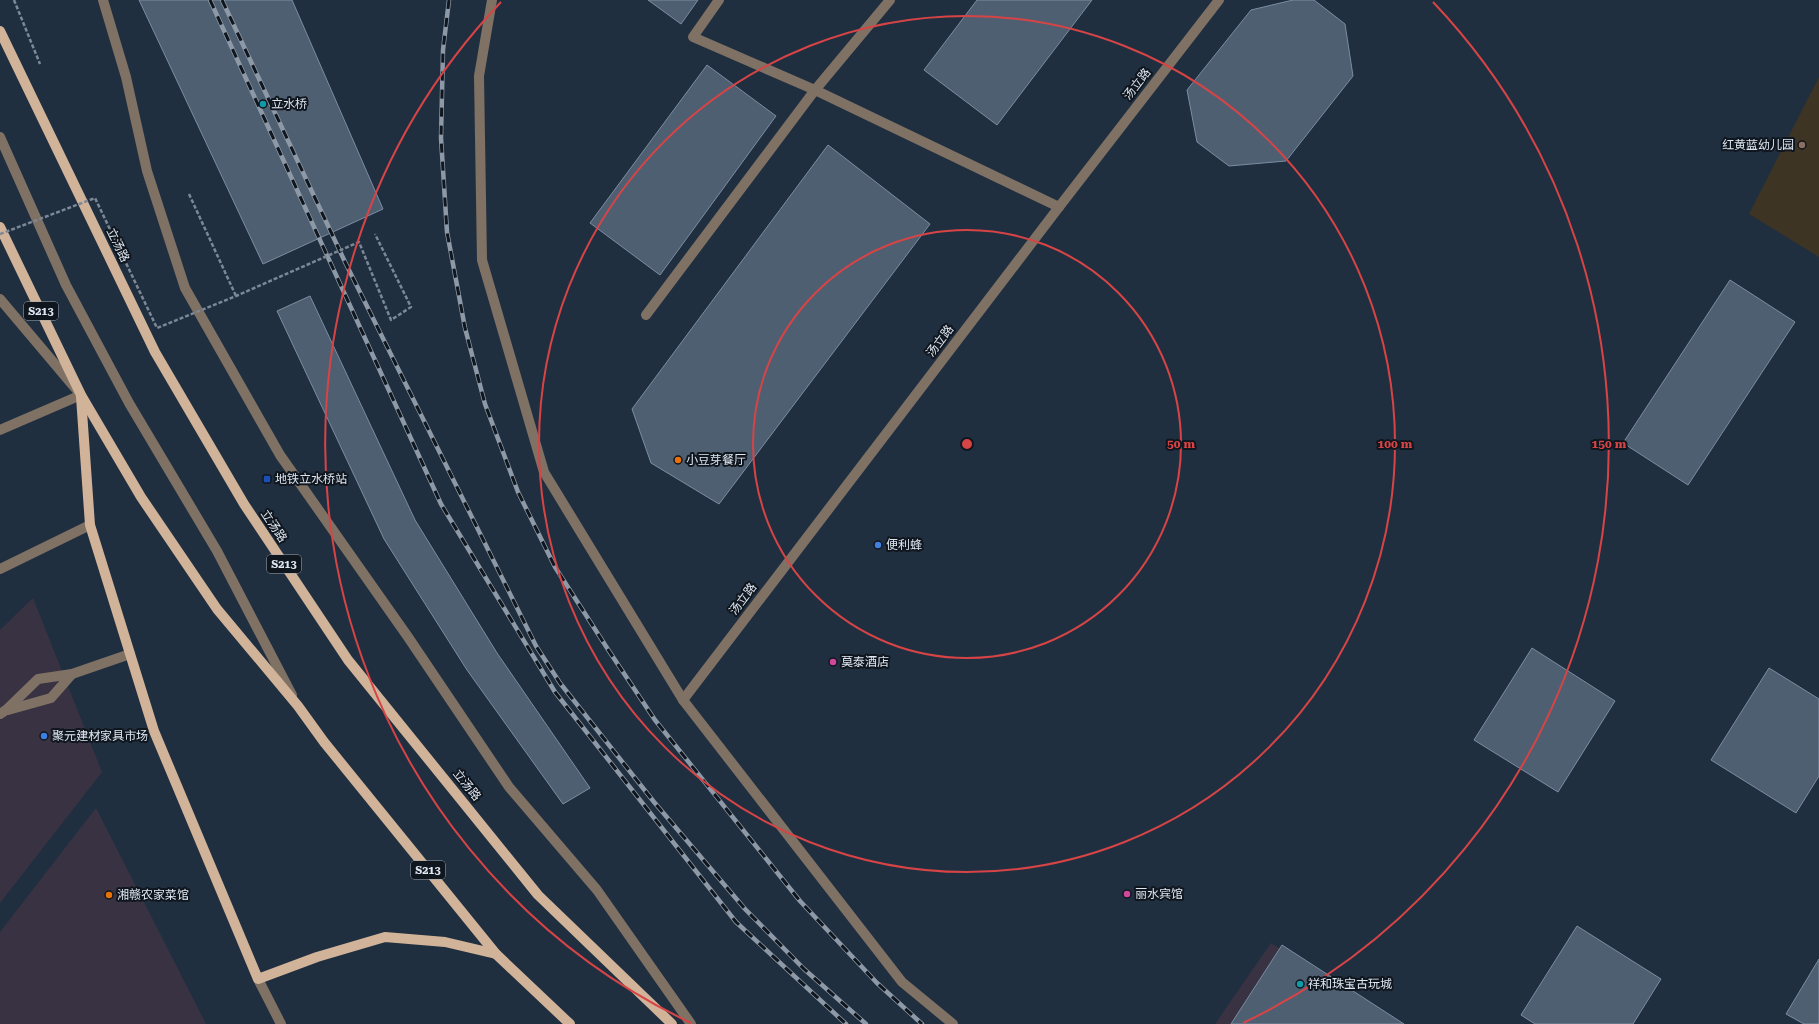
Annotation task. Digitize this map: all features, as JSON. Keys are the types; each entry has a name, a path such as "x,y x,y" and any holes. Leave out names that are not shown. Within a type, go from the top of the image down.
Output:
{"main road":[{"name":"立汤路","path":"0,31 155,352 244,504 344,654 538,895 672,1024"},
{"name":"S213","path":"0,227 81,395 141,496 217,609 298,706 329,748 496,954 570,1024"},
{"path":"81,395 90,525 154,731 258,979 317,957 385,937 445,942 496,954"}],"street":[{"path":"103,0 126,77 147,171 185,288 276,448 408,637 508,786 597,890 691,1024"},
{"path":"492,0 479,76 482,260 544,472 683,700 902,982 953,1024"},
{"path":"719,0 693,37 816,90 1059,207"},
{"path":"646,315 816,90 890,0"},
{"name":"汤立路","path":"683,700 1219,0"},
{"path":"0,137 66,285 129,403 217,551 298,706"},
{"name":"S213","path":"0,299 81,395"},
{"path":"0,430 81,395"},
{"path":"0,569 90,525"},
{"path":"3,712 38,679 72,674 130,654"},
{"path":"3,712 52,698 72,674"},
{"path":"258,979 280,1024"}],"path":[{"path":"189,194 236,296"},
{"path":"0,234 95,198 158,328 236,296 359,242 391,320 411,307 375,234"}],"shaded area":[{"name":"红黄蓝幼儿园","path":"1819,77 1819,257 1749,214"},
{"name":"聚元建材家具市场","path":"33,598 102,772 0,903 0,630"},
{"path":"96,808 206,1024 0,1024 0,932"},
{"name":"祥和珠宝古玩城","path":"1271,943 1400,1024 1215,1024"}],"building":[{"name":"立水桥","path":"139,0 292,0 383,209 263,264"},
{"path":"648,0 698,0 681,24"},
{"path":"977,0 1092,0 997,125 924,70"},
{"path":"1293,0 1314,0 1345,24 1353,76 1286,161 1229,166 1197,142 1187,90 1251,10"},
{"path":"707,65 776,116 660,275 590,223"},
{"path":"828,145 930,224 719,504 651,463 632,409"},
{"path":"1730,280 1795,322 1688,485 1623,443"},
{"path":"310,296 415,520 497,653 590,788 563,804 467,670 384,539 277,311"},
{"path":"1532,648 1615,701 1558,792 1474,740"},
{"path":"1769,668 1819,699 1819,776 1796,813 1711,760"},
{"path":"1577,926 1661,979 1633,1024 1535,1024 1521,1015"},
{"name":"祥和珠宝古玩城","path":"1282,945 1404,1024 1231,1024"},
{"path":"1819,959 1819,1024 1804,1024 1786,1014"}],"railway":[{"path":"210,0 441,504 555,692 736,922 846,1024"},
{"path":"222,0 346,264 536,646 560,683 654,802 745,909 804,969 866,1024"},
{"path":"449,0 443,50 441,138 447,232 465,328 485,404 518,492 555,567 655,720 800,901 877,983 922,1024"}],"place":[{"name":"立水桥","path":"263,104"},
{"name":"红黄蓝幼儿园","path":"1802,145"},
{"name":"小豆芽餐厅","path":"678,460"},
{"name":"地铁立水桥站","path":"267,479"},
{"name":"便利蜂","path":"878,545"},
{"name":"莫泰酒店","path":"833,662"},
{"name":"聚元建材家具市场","path":"44,736"},
{"name":"丽水宾馆","path":"1127,894"},
{"name":"湘赣农家菜馆","path":"109,895"},
{"name":"祥和珠宝古玩城","path":"1300,984"}]}
